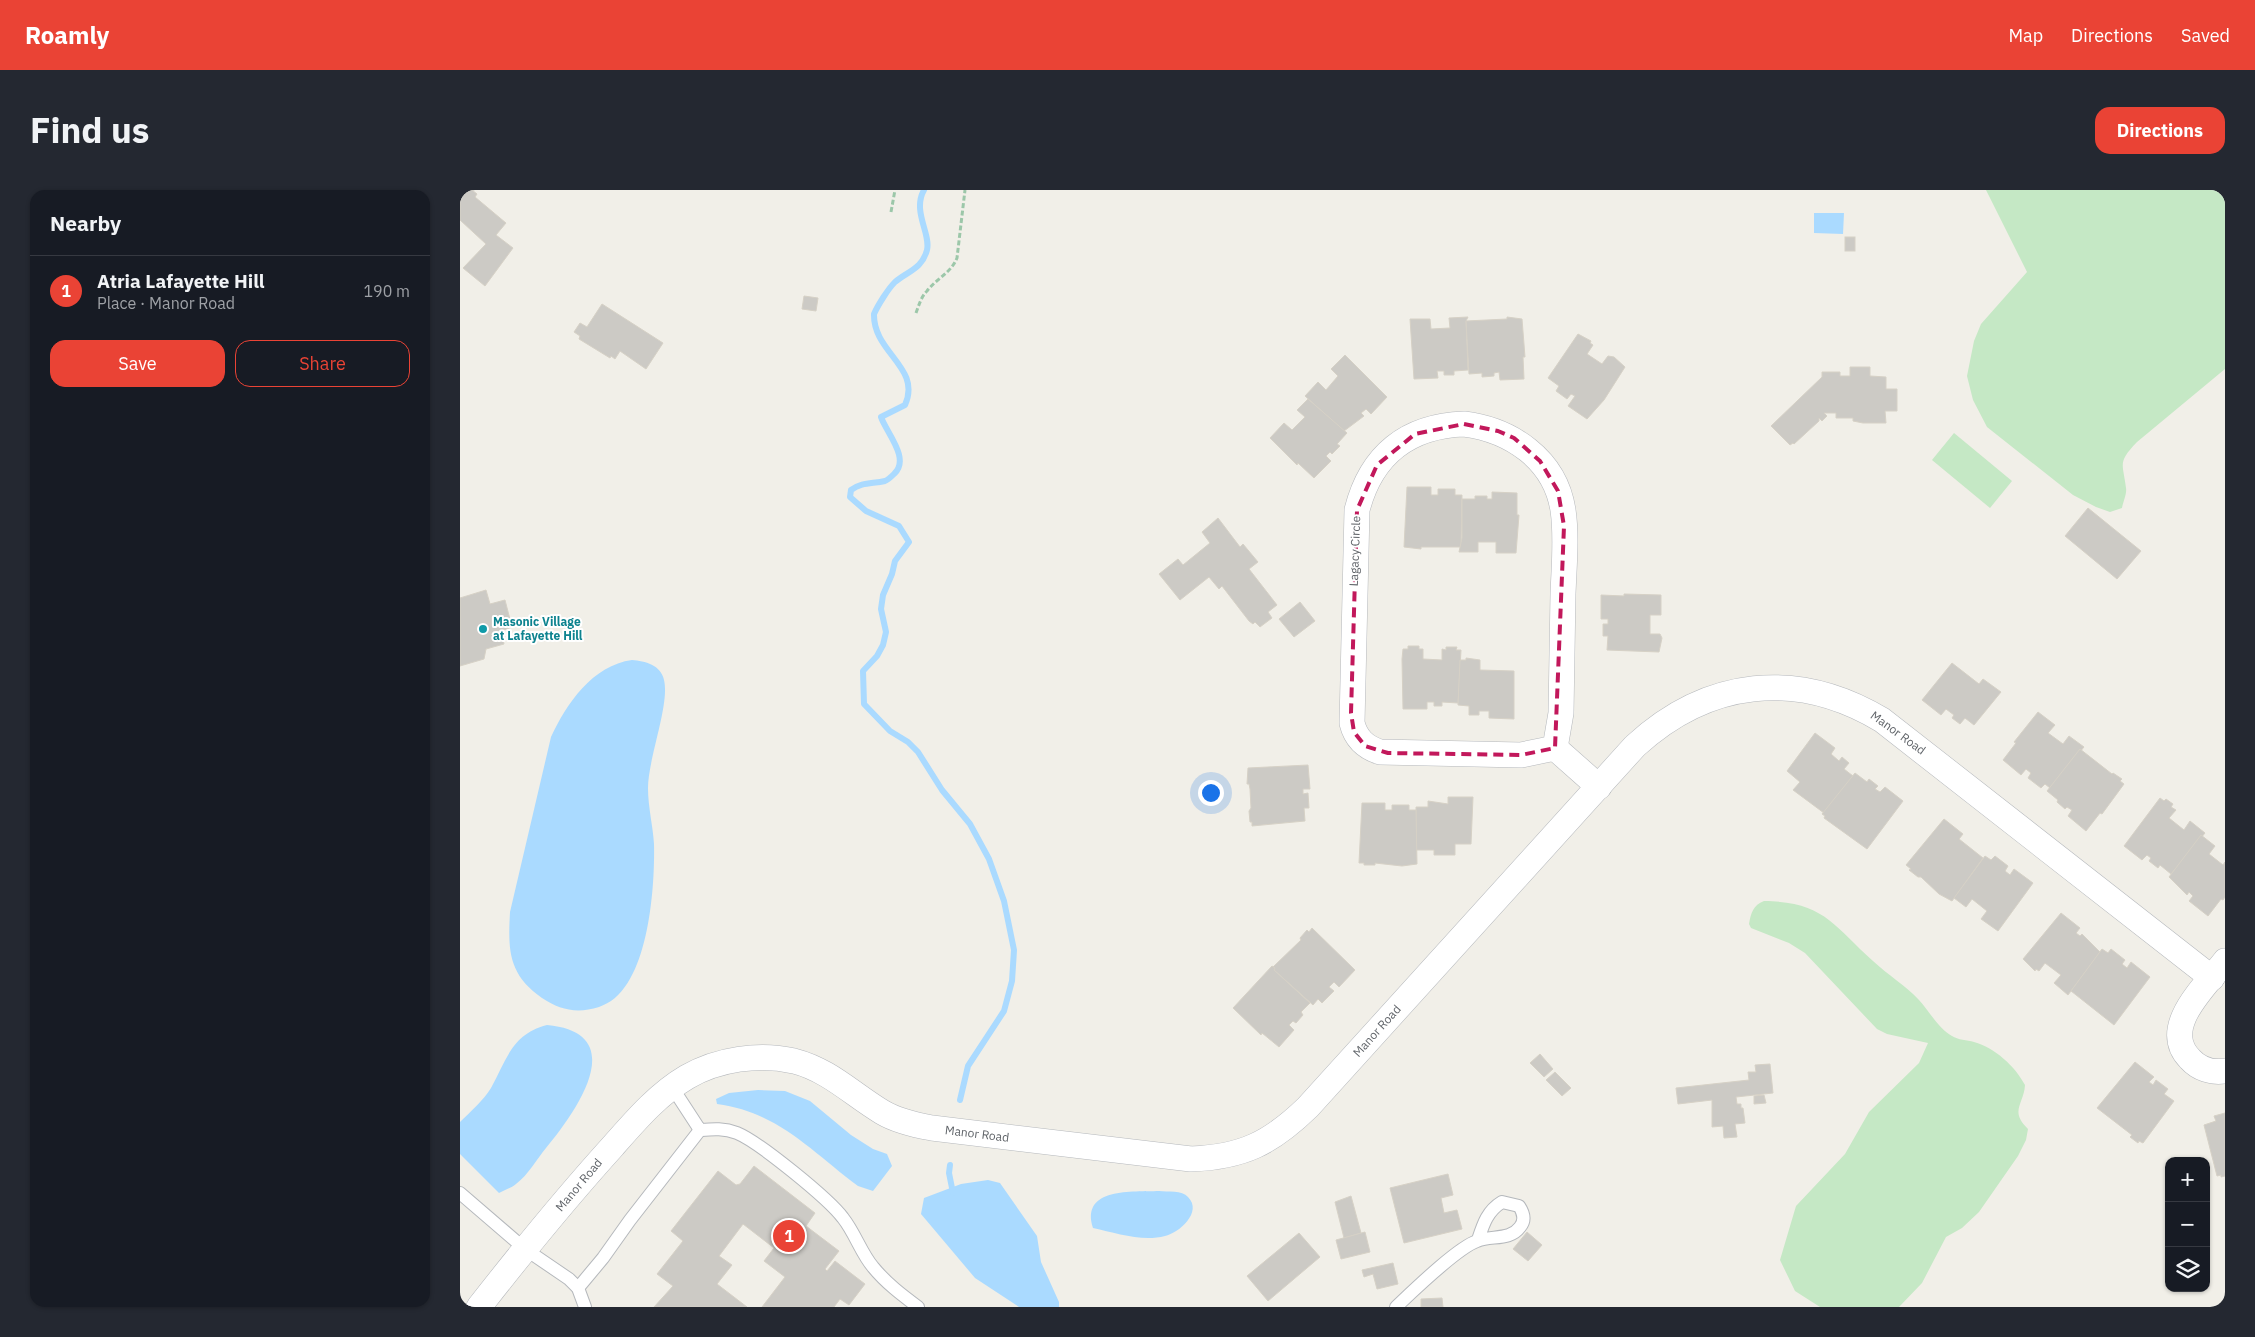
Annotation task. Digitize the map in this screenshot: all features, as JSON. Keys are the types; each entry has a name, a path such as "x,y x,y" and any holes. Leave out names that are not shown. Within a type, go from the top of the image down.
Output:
{"street":[{"name":"Lagacy Circle","path":"1464,424 1498,431 1514,438 1540,461 1558,491 1564,526 1561,713 1555,748 1521,755 1388,753 1366,746 1354,732 1351,714 1357,510 1361,494 1377,464 1401,442 1415,434 1431,428 1464,424"},
{"name":"Manor Road","path":"479,1307 592,1169 642,1113 672,1087 702,1069 739,1059 774,1058 813,1068 845,1085 884,1113 898,1119 932,1128 1173,1158 1210,1158 1246,1150 1277,1134 1308,1107 1650,733 1664,721 1699,703 1718,696 1756,688 1779,687 1821,693 1862,708 1882,720 2218,969"},
{"path":"1555,748 1599,787"},
{"path":"2218,969 2185,1012 2179,1030 2182,1048 2194,1063 2212,1071 2225,1071"}],"lane":[{"path":"672,1087 700,1130"},
{"path":"578,1288 604,1258 630,1220 700,1130 714,1128 727,1130 747,1138 828,1201 845,1220 871,1265 882,1278 918,1307"},
{"path":"460,1193 525,1250 578,1288 585,1307"},
{"path":"1396,1307 1447,1263 1478,1240"}],"path":[{"path":"891,212 895,190"},
{"path":"916,313 921,299 928,290 954,267 957,258 965,190"}],"highlighted area":[{"path":"1464,424 1498,431 1514,438 1540,461 1558,491 1564,526 1555,748 1521,755 1388,753 1365,746 1354,732 1351,713 1357,510 1377,465 1415,434"}],"green space":[{"path":"1986,190 2225,190 2225,369 2137,442 2126,455 2123,468 2126,490 2122,508 2110,512 2073,495 1987,427 1973,400 1967,376 1974,341 1981,324 2027,272"},
{"path":"1954,433 2012,481 1990,508 1932,460"},
{"path":"1764,901 1784,902 1801,906 1826,918 1914,995 1947,1033 1982,1045 1997,1053 2016,1071 2025,1085 2018,1112 2022,1123 2028,1129 2026,1140 2018,1156 1979,1212 1962,1228 1946,1237 1922,1283 1899,1307 1820,1307 1795,1291 1780,1260 1796,1206 1845,1154 1869,1112 1919,1063 1928,1043 1887,1034 1877,1029 1805,953 1789,943 1751,928 1749,924 1753,910"}],"water":[{"path":"1814,213 1844,213 1843,234 1814,233"},
{"path":"632,660 642,661 656,667 664,680 665,690 662,717 651,762 648,788 654,844 654,863 653,886 646,936 639,960 629,981 616,997 599,1007 569,1010 542,998 522,980 512,960 510,950 510,912 551,737 557,724 573,699 593,678 618,663"},
{"path":"547,1025 573,1031 587,1043 592,1058 590,1076 582,1096 570,1115 528,1172 514,1185 499,1193 460,1154 460,1122 488,1093 518,1041 535,1029"},
{"path":"758,1090 785,1091 810,1101 851,1135 873,1149 887,1154 892,1166 873,1191 858,1186 809,1147 776,1124 739,1108 717,1104 716,1099 729,1093"},
{"path":"988,1180 1000,1183 1037,1236 1041,1262 1059,1302 1059,1307 1019,1307 975,1278 921,1214 924,1198 961,1184"},
{"path":"1159,1191 1182,1193 1192,1203 1191,1215 1177,1231 1165,1236 1147,1238 1093,1228 1091,1215 1094,1205 1101,1199 1111,1194 1123,1192"}],"building":[{"path":"460,190 472,190 477,194 475,197 506,223 496,235 513,248 485,286 463,268 486,244 460,220"},
{"path":"1845,237 1855,237 1855,251 1845,251"},
{"path":"804,296 818,298 816,311 802,309"},
{"path":"602,304 663,343 646,369 620,351 615,359 611,356 610,358 579,339 580,336 574,332 580,323 587,327"},
{"path":"1468,317 1466,321 1468,370 1454,371 1454,375 1444,375 1444,371 1437,371 1438,378 1414,379 1410,319 1430,319 1431,329 1450,328 1449,318"},
{"path":"1507,317 1522,319 1525,357 1523,357 1524,379 1500,380 1499,372 1494,373 1494,376 1482,377 1482,373 1469,374 1466,321 1507,319"},
{"path":"1578,334 1591,341 1590,343 1593,345 1587,354 1602,364 1608,356 1614,357 1625,367 1604,400 1587,419 1568,406 1575,396 1571,394 1567,399 1556,391 1559,386 1548,378"},
{"path":"1345,355 1387,397 1371,414 1366,409 1361,413 1364,416 1344,431 1305,396 1318,382 1326,390 1338,376 1331,369"},
{"path":"1850,367 1870,367 1870,376 1886,377 1886,389 1897,389 1897,411 1885,411 1886,423 1863,423 1853,421 1853,418 1836,418 1836,413 1824,413 1827,416 1822,421 1819,418 1819,421 1794,444 1790,445 1771,426 1822,377 1822,372 1840,372 1840,376 1850,376"},
{"path":"1308,399 1347,433 1337,444 1340,446 1332,454 1330,452 1326,456 1331,461 1314,478 1298,463 1297,465 1270,438 1284,423 1292,430 1305,417 1297,410"},
{"path":"1407,487 1431,487 1431,495 1438,495 1438,489 1455,489 1455,495 1462,495 1461,547 1421,547 1421,549 1404,547"},
{"path":"1492,492 1517,493 1517,515 1519,515 1516,553 1496,553 1496,542 1478,542 1478,552 1459,552 1462,538 1462,499 1475,499 1475,496 1487,496 1487,499 1492,499"},
{"path":"2088,508 2141,551 2117,579 2065,536"},
{"path":"1218,518 1240,547 1243,544 1258,562 1249,569 1277,605 1268,612 1272,618 1260,627 1255,622 1253,624 1249,621 1222,586 1219,589 1209,577 1180,600 1159,574 1178,559 1183,565 1210,543 1202,532"},
{"name":"Masonic Village at Lafayette Hill","path":"486,590 490,604 505,600 512,627 501,631 504,644 486,649 484,659 460,666 460,598"},
{"path":"1624,594 1661,595 1661,615 1650,615 1650,634 1660,634 1662,638 1659,652 1607,650 1608,636 1603,636 1603,624 1608,624 1608,619 1601,619 1601,595 1624,596"},
{"path":"1300,602 1315,621 1294,637 1279,619"},
{"path":"1408,646 1419,646 1419,649 1423,649 1423,659 1442,660 1442,649 1446,650 1446,647 1457,647 1456,650 1461,650 1458,703 1442,702 1442,706 1434,706 1434,702 1427,702 1427,709 1403,709 1402,659 1403,649 1408,649"},
{"path":"1466,658 1480,660 1480,670 1514,671 1514,719 1489,718 1489,711 1479,711 1479,715 1469,715 1469,706 1458,705 1460,660 1466,660"},
{"path":"1952,663 1979,684 1983,679 2001,692 1974,725 1965,718 1960,724 1952,718 1954,715 1946,709 1941,715 1922,700"},
{"path":"2038,712 2055,725 2048,733 2063,744 2069,736 2084,747 2050,788 2045,784 2041,788 2028,778 2031,773 2026,769 2021,775 2003,760 2016,743 2014,742"},
{"path":"1815,733 1835,748 1831,754 1839,761 1842,757 1849,763 1844,769 1853,776 1824,813 1793,790 1800,782 1787,771"},
{"path":"2080,749 2112,774 2122,779 2120,781 2124,784 2102,814 2100,813 2086,831 2068,816 2072,810 2067,807 2065,809 2047,791"},
{"path":"1308,765 1310,789 1303,789 1303,794 1308,793 1309,808 1304,808 1305,821 1252,826 1249,811 1251,808 1250,789 1249,784 1247,784 1248,768"},
{"path":"1855,773 1867,782 1869,779 1878,786 1875,789 1880,792 1885,787 1903,801 1867,849 1824,818 1825,816 1822,814"},
{"path":"1448,797 1473,797 1471,844 1455,844 1455,855 1434,855 1434,850 1416,850 1416,807 1428,807 1428,801 1448,804"},
{"path":"2160,798 2164,801 2166,799 2173,804 2171,807 2176,810 2169,818 2184,830 2190,821 2205,833 2171,874 2160,865 2158,868 2149,861 2151,858 2147,855 2142,860 2124,846"},
{"path":"1362,803 1385,803 1385,810 1392,810 1392,805 1409,805 1409,810 1416,810 1417,864 1402,866 1375,863 1375,865 1364,865 1364,863 1359,863"},
{"path":"1944,819 1963,834 1959,839 1983,858 1952,901 1939,894 1921,877 1918,877 1909,870 1911,869 1906,865"},
{"path":"2201,835 2215,846 2209,854 2223,865 2225,862 2225,897 2223,900 2221,899 2208,916 2189,901 2193,896 2189,892 2187,895 2169,877"},
{"path":"1985,856 1991,860 1995,856 2008,866 2005,871 2010,875 2014,869 2033,883 1998,931 1981,919 1987,911 1972,899 1966,907 1954,898"},
{"path":"2061,913 2080,928 2076,933 2080,936 2082,934 2100,952 2068,995 2054,983 2061,975 2045,963 2039,971 2036,969 2035,971 2023,959"},
{"path":"1312,928 1355,970 1339,987 1334,982 1329,987 1334,991 1322,1003 1318,999 1313,1005 1273,967 1301,940 1300,938 1307,930 1309,932"},
{"path":"2102,949 2108,953 2111,949 2125,960 2122,964 2127,968 2131,962 2150,977 2114,1025 2071,991"},
{"path":"1272,966 1310,1003 1301,1012 1303,1015 1296,1023 1293,1021 1289,1025 1294,1030 1279,1047 1262,1033 1261,1035 1233,1008"},
{"path":"1540,1054 1553,1069 1544,1077 1530,1063"},
{"path":"2135,1062 2154,1077 2149,1082 2153,1085 2156,1080 2168,1089 2164,1094 2174,1101 2143,1143 2139,1141 2138,1143 2130,1137 2132,1135 2097,1108"},
{"path":"1770,1064 1773,1093 1736,1097 1737,1104 1741,1104 1741,1108 1743,1108 1745,1123 1735,1124 1737,1137 1724,1138 1723,1126 1712,1127 1712,1100 1678,1104 1676,1088 1749,1080 1748,1072 1756,1072 1755,1065"},
{"path":"1555,1072 1571,1088 1562,1096 1546,1080"},
{"path":"1764,1095 1766,1103 1754,1104 1754,1096"},
{"path":"2225,1113 2225,1176 2221,1177 2221,1175 2217,1176 2204,1125 2216,1121 2214,1116"},
{"path":"754,1166 815,1213 806,1226 839,1251 825,1269 827,1271 835,1261 865,1284 849,1305 840,1299 834,1307 762,1307 785,1277 764,1261 774,1248 743,1224 719,1256 732,1265 717,1284 747,1307 654,1307 673,1286 657,1274 683,1241 671,1231 718,1171 736,1185 740,1184"},
{"path":"1448,1174 1453,1195 1441,1198 1444,1213 1457,1210 1462,1229 1404,1243 1390,1188"},
{"path":"1351,1196 1361,1233 1344,1238 1335,1202"},
{"path":"1365,1232 1370,1252 1341,1259 1336,1240"},
{"path":"1527,1232 1542,1245 1528,1261 1513,1249"},
{"path":"1299,1233 1320,1257 1268,1301 1247,1276"},
{"path":"1393,1263 1398,1284 1377,1289 1373,1274 1364,1277 1362,1270"},
{"path":"1442,1298 1443,1307 1421,1307 1421,1299"}],"waterway":[{"path":"924,190 920,206 928,244 925,256 918,266 892,285 874,314 876,328 881,339 902,370 907,380 909,392 905,405 881,417 899,453 899,468 886,481 855,487 851,490 850,497 866,511 899,526 909,542 895,561 883,595 881,609 886,632 883,645 877,656 863,671 864,704 890,731 908,742 918,752 942,790 970,824 989,859 1004,901 1014,950 1012,981 1004,1011 968,1066 960,1100"},
{"path":"950,1165 949,1173 953,1193"}],"place":[{"name":"Masonic Village at Lafayette Hill","path":"483,629"},
{"name":"Atria Lafayette Hill","path":"789,1236"}]}
